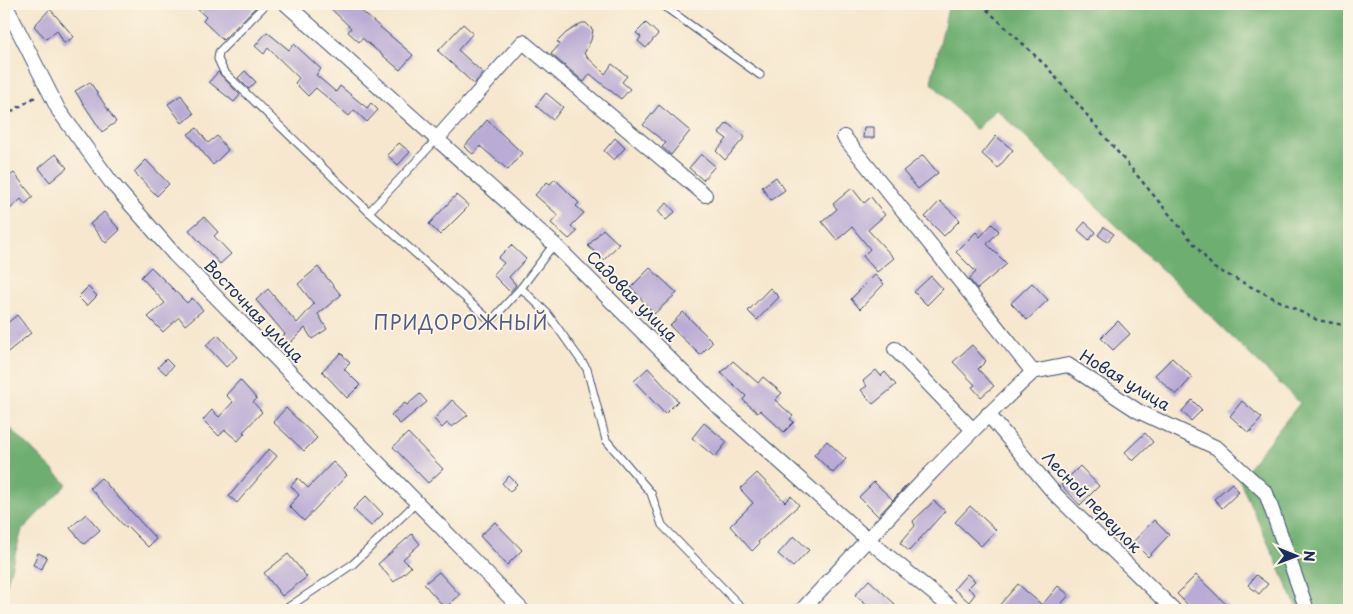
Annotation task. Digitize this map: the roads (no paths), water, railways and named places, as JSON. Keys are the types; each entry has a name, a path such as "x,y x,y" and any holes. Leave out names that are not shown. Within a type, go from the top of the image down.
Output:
{"street":[{"name":"Восточная улица","path":"6,4 47,90 60,111 112,182 174,254 522,610"},
{"name":"Садовая улица","path":"286,4 554,244 713,402 867,539 954,610"},
{"path":"436,140 523,42 704,195"},
{"path":"802,610 867,539 988,414 1033,372 844,137"},
{"path":"895,349 973,430"},
{"name":"Новая улица","path":"1033,372 1068,365 1138,411 1217,448 1266,493 1307,610"},
{"name":"Лесной переулок","path":"988,414 1054,494 1174,610"}],"lane":[{"path":"266,4 220,52 218,59 220,66 369,212 491,321 521,288 554,244"},
{"path":"661,4 760,76"},
{"path":"369,212 436,140"},
{"path":"521,288 547,313 587,369 606,440 651,493 662,525 744,610"},
{"path":"284,610 353,564 416,503"}],"district":[{"name":"ПРИДОРОЖНЫЙ","path":"461,323"}]}
